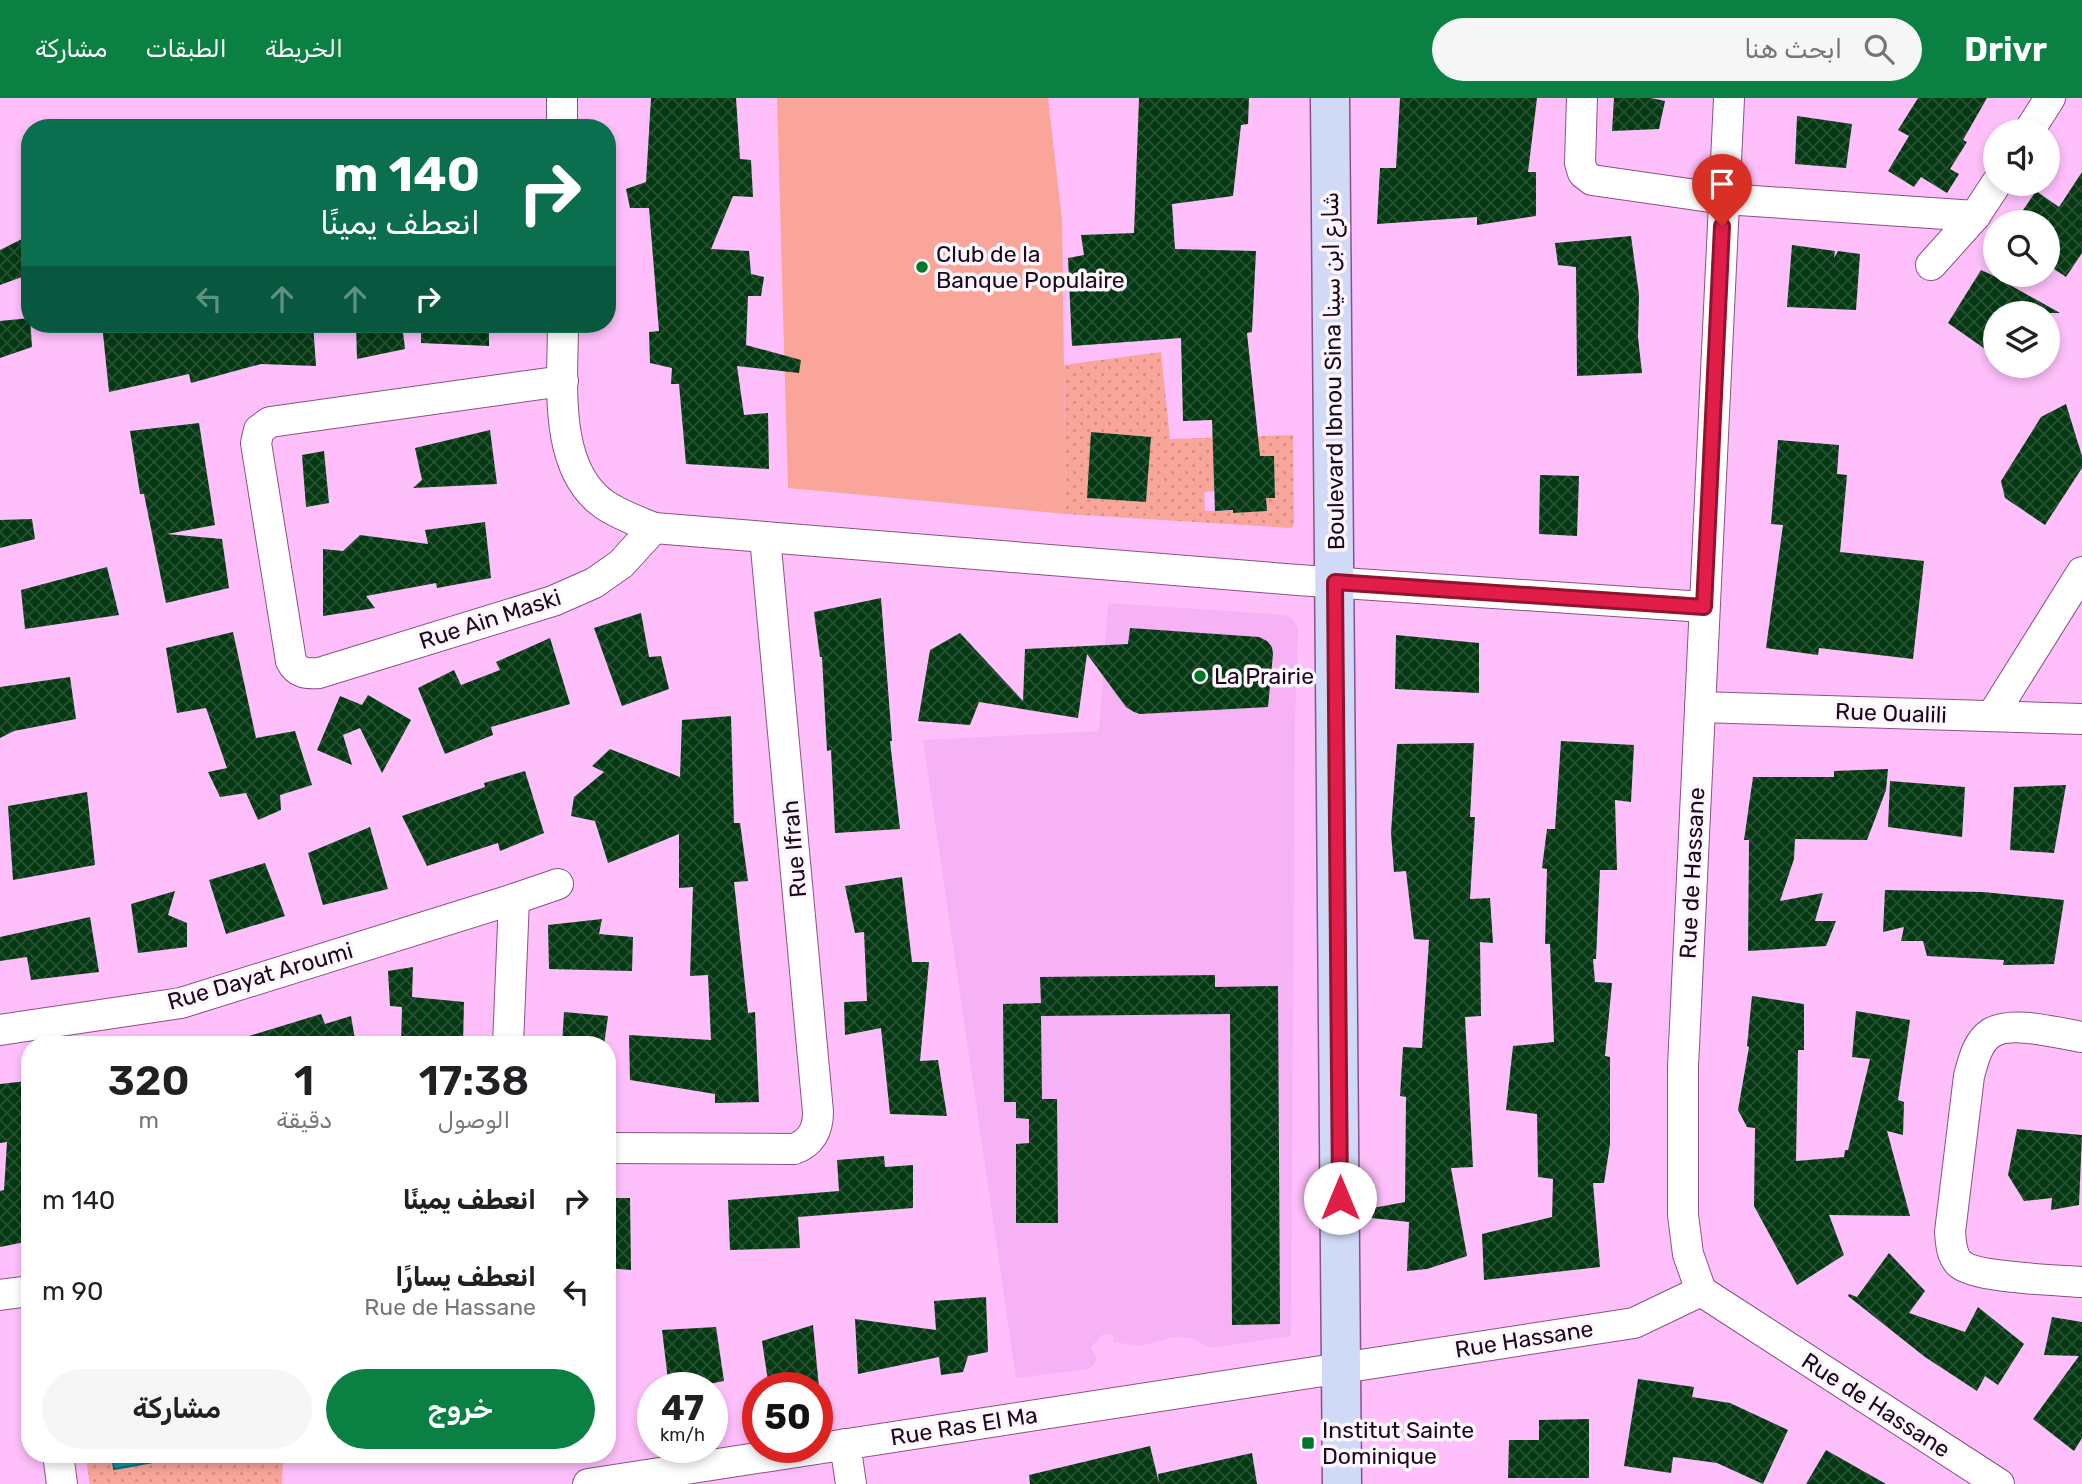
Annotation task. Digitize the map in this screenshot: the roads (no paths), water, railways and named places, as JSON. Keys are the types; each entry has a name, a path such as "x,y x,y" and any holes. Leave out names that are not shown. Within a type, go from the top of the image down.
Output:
{"main road":[{"name":"Boulevard Ibnou Sina شارع ابن سينا","path":"1330,98 1342,1484"}],"street":[{"path":"562,98 562,119"},
{"path":"1582,98 1580,163 1583,173 1592,180 1724,198 1975,216"},
{"name":"Rue de Hassane","path":"1729,98 1684,1067 1683,1215 1688,1254 1701,1291 1999,1484"},
{"path":"2037,119 2050,98"},
{"path":"1931,265 1975,216 1988,196"},
{"path":"563,333 565,437 576,471 586,488 603,504 654,528 1335,582 1704,607"},
{"name":"Rue Ain Maski","path":"563,381 270,422 259,430 256,443 291,661 295,668 307,674 553,601 594,583 621,564 654,528"},
{"name":"Rue Ifrah","path":"616,1148 794,1149 802,1146 817,1129 818,1112 765,537"},
{"path":"1992,716 2082,572"},
{"name":"Rue Oualili","path":"1700,707 2082,719"},
{"name":"Rue Dayat Aroumi","path":"0,1030 181,1003 558,884"},
{"path":"508,1036 514,899"},
{"path":"2082,1037 2014,1027 1990,1033 1976,1052 1969,1076 1950,1232 1951,1250 1959,1264 1976,1272 2082,1282"},
{"name":"Rue Hassane","path":"1341,1368 1634,1323 1701,1291"},
{"path":"0,1295 21,1292"},
{"name":"Rue Ras El Ma","path":"588,1484 1341,1368"},
{"path":"845,1444 851,1484"},
{"path":"59,1463 62,1484"}],"place":[{"name":"Club de la Banque Populaire","path":"922,267"},
{"name":"La Prairie","path":"1200,676"},
{"name":"Institut Sainte Dominique","path":"1308,1443"}]}
